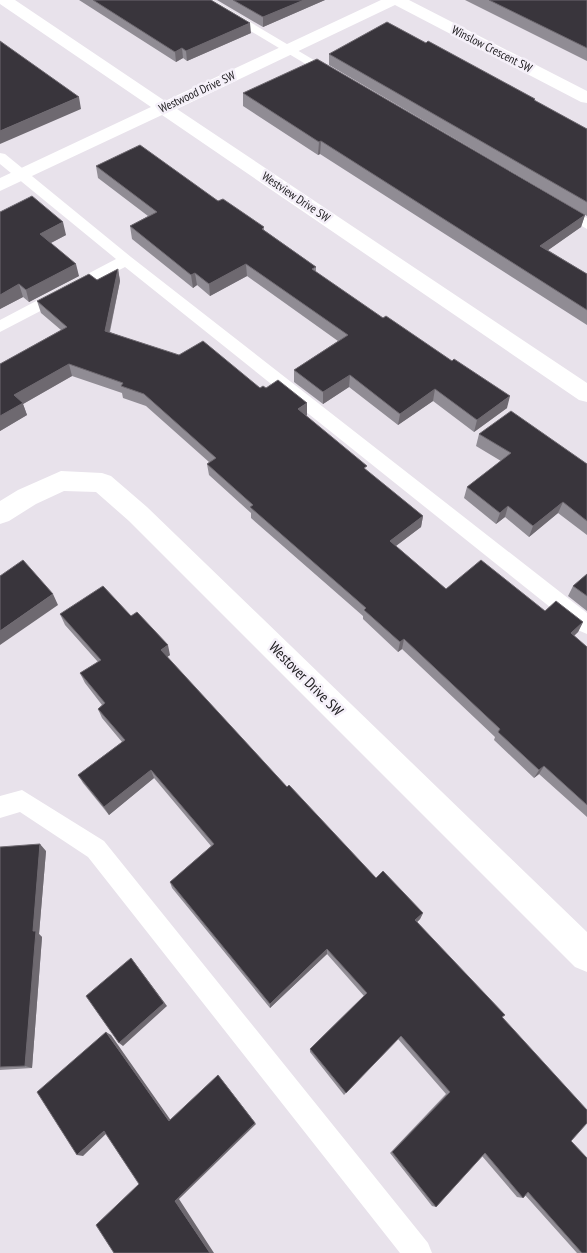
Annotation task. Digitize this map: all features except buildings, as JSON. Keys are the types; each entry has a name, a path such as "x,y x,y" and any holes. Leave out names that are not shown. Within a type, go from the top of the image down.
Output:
{"street":[{"name":"Westview Drive SW","path":"4,0 587,394"},
{"name":"Westwood Drive SW","path":"0,185 163,107 395,0"},
{"name":"Winslow Crescent SW","path":"395,0 587,98"},
{"name":"Westover Drive SW","path":"0,514 27,497 61,481 102,483 138,514 587,955"}],"lane":[{"path":"205,0 343,81"},
{"path":"0,157 126,260 587,625"},
{"path":"545,199 587,224"},
{"path":"0,326 126,260"},
{"path":"0,807 22,801 96,848 418,1253"}]}
